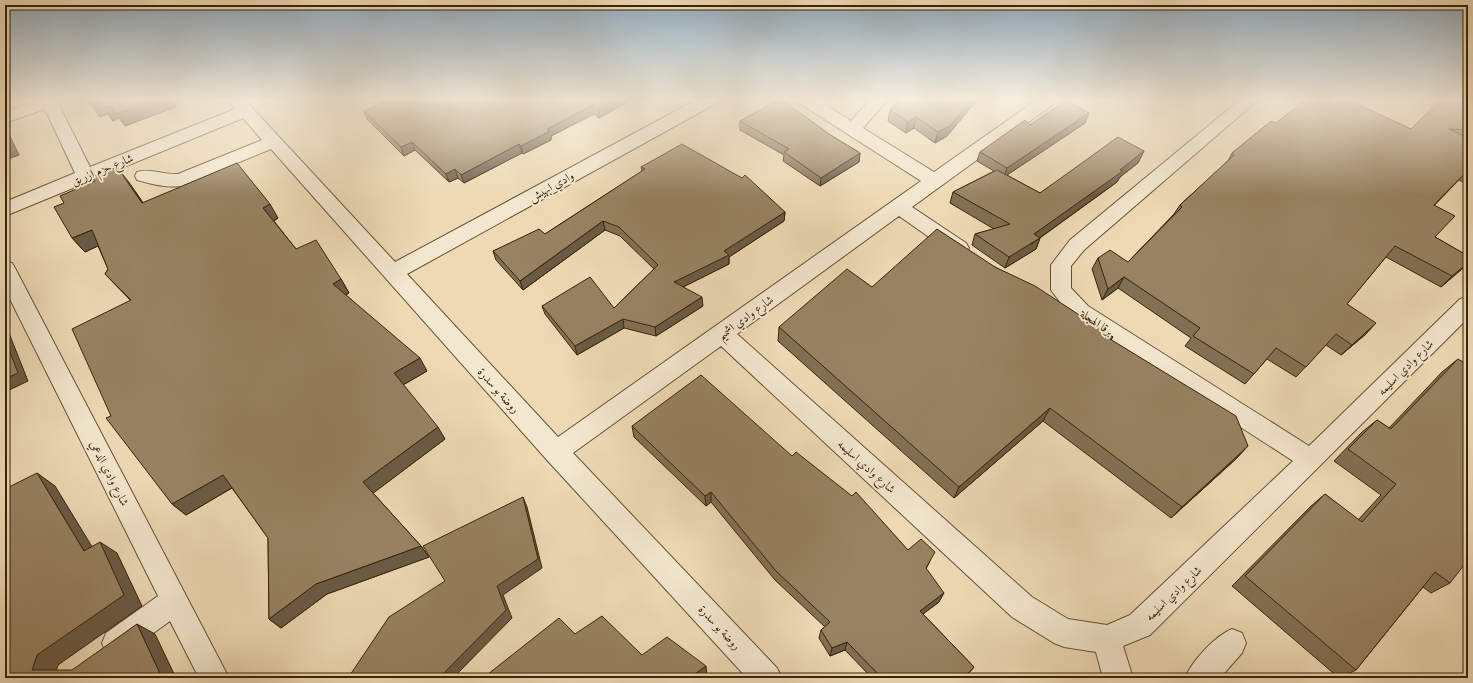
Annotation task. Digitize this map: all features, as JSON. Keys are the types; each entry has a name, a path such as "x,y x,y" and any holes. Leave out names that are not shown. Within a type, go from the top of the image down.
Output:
{"street":[{"path":"63,131 85,175"},
{"name":"شارع حزم ازريق","path":"5,209 182,131"},
{"name":"روضة بو سدرة","path":"263,131 556,452 767,678"},
{"name":"وادي ابهيش","path":"392,273 653,131"},
{"path":"854,131 934,182"},
{"name":"شارع وادي اشميم","path":"556,452 1005,131"},
{"name":"برقا الهجلة","path":"1213,131 1077,245 1061,265 1053,292 1080,312 1311,460"},
{"path":"144,176 171,181 181,180 273,142"},
{"path":"899,207 977,260"},
{"name":"شارع وادي الدعي","path":"5,268 214,678"},
{"name":"شارع وادي اسليمه","path":"722,333 1022,606 1064,633 1107,640 1140,624 1311,460 1468,305"},
{"path":"94,658 175,600"},
{"path":"1107,640 1118,678"},
{"path":"1200,678 1232,643"}],"building":[{"path":"384,131 550,131 521,146 519,144 461,175 455,169 446,174 412,142 401,147"},
{"path":"757,131 825,131 860,153 821,178 784,152 789,149"},
{"path":"1010,131 1062,131 1007,168 980,152"},
{"path":"1259,131 1453,131 1468,138 1468,170 1434,205 1455,216 1435,237 1468,256 1468,263 1452,276 1395,246 1347,304 1376,323 1352,345 1336,334 1306,367 1276,348 1254,374 1193,336 1200,328 1124,277 1108,289 1098,258 1110,250 1128,262 1182,207 1180,205 1234,155 1232,153"},
{"path":"5,136 8,142 5,144"},
{"path":"1118,137 1144,151 1120,170 1123,171 1034,234 1040,238 1009,257 975,234 1010,224 953,192 997,170 1040,193"},
{"path":"682,144 742,178 745,175 785,212 724,251 729,255 674,282 702,297 655,327 623,319 575,346 542,306 590,277 614,308 658,265 619,227 603,221 520,281 493,251 539,229 545,234 645,169 641,167"},
{"path":"237,163 270,204 263,208 296,249 316,240 341,279 333,284 420,358 394,373 438,427 363,482 421,546 316,584 269,619 268,538 223,475 172,504 106,418 111,416 72,329 131,300 105,274 108,269 92,230 72,238 54,207 64,203 60,196 95,181 92,177 117,167 142,203"},
{"path":"937,229 995,267 1035,286 1113,337 1110,339 1236,416 1248,446 1182,507 1050,408 959,487 779,327 847,269 872,287"},
{"path":"5,339 18,373 5,379"},
{"path":"1458,359 1468,365 1468,534 1463,540 1468,543 1468,560 1450,583 1435,572 1356,670 1245,576 1325,494 1362,522 1396,484 1348,449 1377,420 1391,429"},
{"path":"701,375 792,456 796,452 852,496 856,492 908,550 921,539 935,552 926,568 944,593 920,611 974,667 964,678 882,678 847,642 832,648 821,630 830,622 776,571 711,492 705,496 632,426"},
{"path":"37,473 84,551 100,542 124,595 37,655 32,670 72,670 137,624 162,678 5,678 5,489"},
{"path":"523,497 538,559 497,586 506,610 439,678 437,678 436,674 432,678 348,678 389,617 445,581 423,546"},
{"path":"602,616 642,655 667,637 706,666 689,678 483,678 559,618 575,634"}]}
